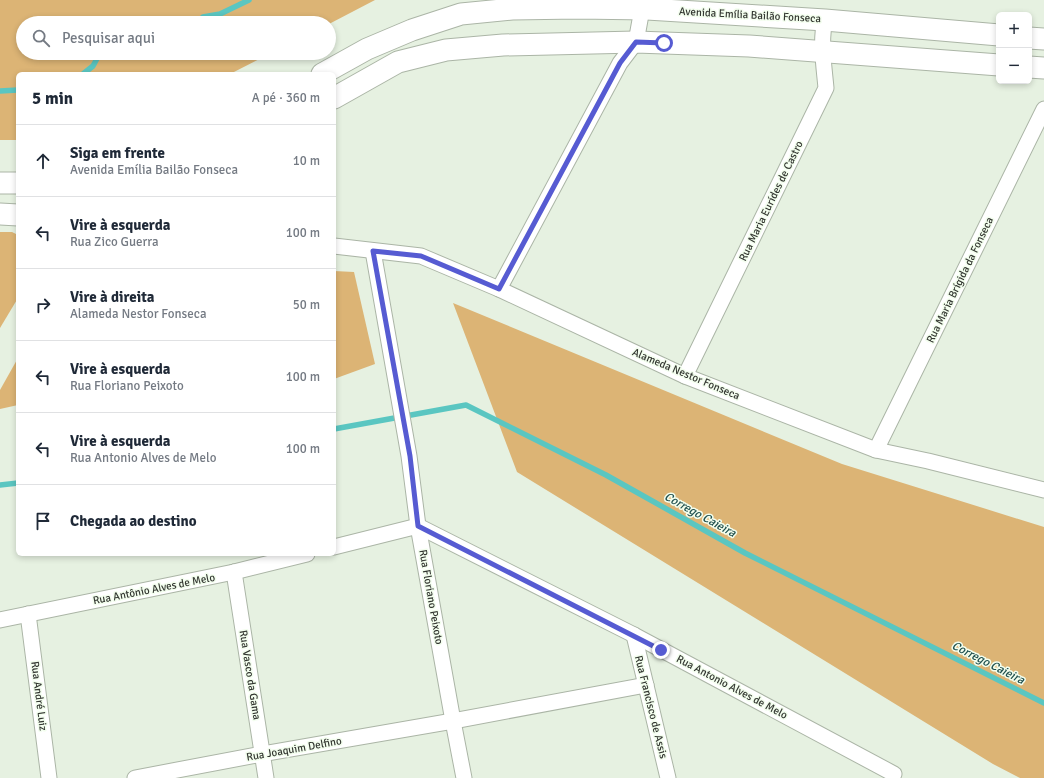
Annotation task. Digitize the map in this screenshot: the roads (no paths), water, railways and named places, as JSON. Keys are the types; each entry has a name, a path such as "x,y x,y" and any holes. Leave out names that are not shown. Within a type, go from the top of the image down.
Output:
{"street":[{"name":"Avenida Emília Bailão Fonseca","path":"326,72 367,49 412,30 461,14 512,9 642,9 825,20 996,35"},
{"path":"499,289 620,63 636,42 642,9"},
{"name":"Rua Maria Eurídes de Castro","path":"685,376 826,88 823,53 823,30 825,20"},
{"path":"1032,38 1044,39"},
{"path":"336,97 398,62 446,50 503,45 636,42 749,46 823,53 996,65"},
{"path":"1032,67 1044,68"},
{"name":"Rua Maria Brígida da Fonseca","path":"876,450 1044,109"},
{"path":"0,183 16,183"},
{"path":"0,214 16,215"},
{"name":"Alameda Nestor Fonseca","path":"336,246 421,256 499,289 685,376 876,450 928,461 1044,490"},
{"name":"Rua Floriano Peixoto","path":"373,251 410,456 418,526 464,778"},
{"path":"336,546 418,526"},
{"name":"Rua Antonio Alves de Melo","path":"418,526 634,635 894,774"},
{"name":"Rua Antônio Alves de Melo","path":"0,620 234,572 299,556"},
{"name":"Rua Vasco da Gama","path":"234,572 266,778"},
{"name":"Rua André Luiz","path":"28,614 49,778"},
{"name":"Rua Francisco de Assis","path":"634,635 668,778"},
{"name":"Rua Joaquim Delfino","path":"135,778 646,685"}],"waterway":[{"path":"209,16 220,14 249,0"},
{"path":"86,72 93,66 96,60"},
{"path":"0,91 16,90"},
{"name":"Corrego Caieira","path":"336,429 466,405 606,475 745,553 1044,703"},
{"name":"Corrego Caieira","path":"0,485 16,483"}]}
